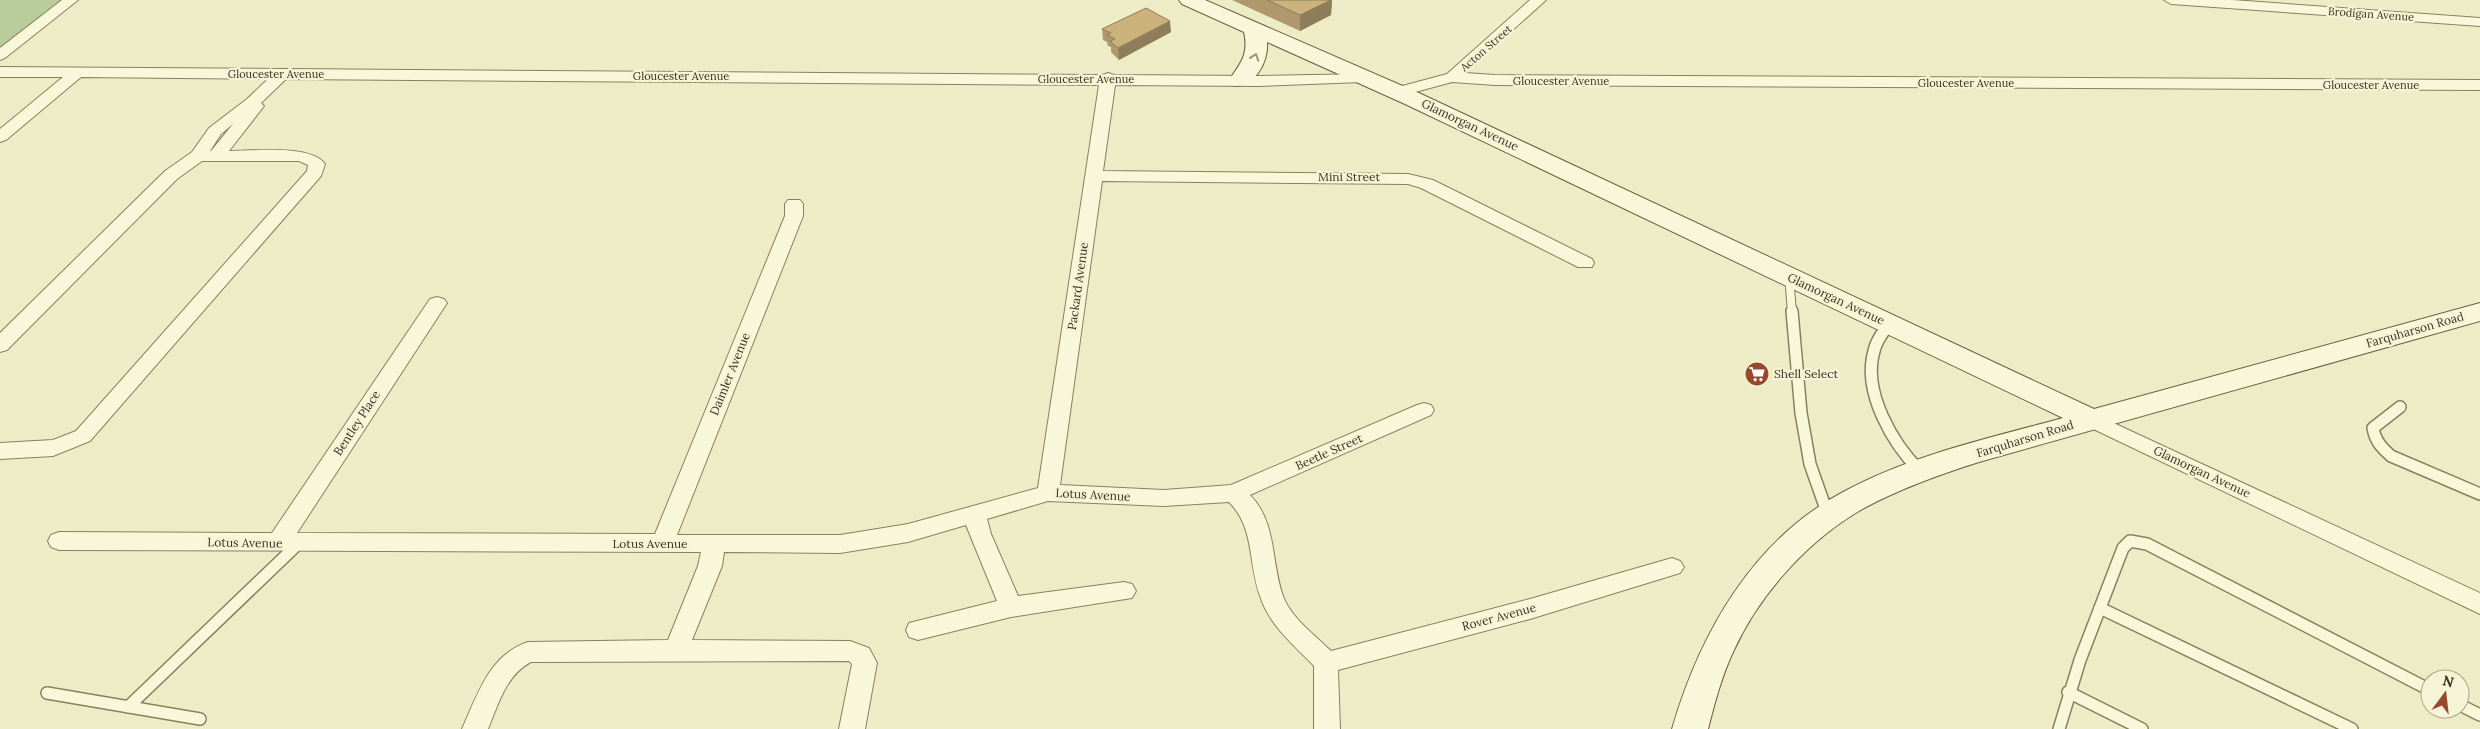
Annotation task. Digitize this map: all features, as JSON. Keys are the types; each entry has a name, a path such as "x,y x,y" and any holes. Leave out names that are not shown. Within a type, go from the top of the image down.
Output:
{"street":[{"path":"0,55 71,0"},
{"name":"Glamorgan Avenue","path":"1189,0 1397,92 2480,604"},
{"name":"Acton Street","path":"1397,92 1452,77 1539,0"},
{"name":"Brodigan Avenue","path":"2172,0 2480,22"},
{"path":"1240,80 1253,65 1258,52 1254,30"},
{"name":"Gloucester Avenue","path":"0,72 1240,80 1363,77"},
{"path":"0,137 77,73"},
{"path":"217,155 251,109 282,74"},
{"name":"Gloucester Avenue","path":"1452,77 1495,80 2480,85"},
{"name":"Packard Avenue","path":"1048,493 1108,78"},
{"path":"0,345 171,175 198,156 215,131 232,116 251,109"},
{"path":"0,451 47,451 60,448 83,436 94,427 315,172 317,164 311,159 299,156 198,156"},
{"name":"Mini Street","path":"1093,176 1408,179 1427,184 1585,263"},
{"name":"Daimler Avenue","path":"662,544 794,216 794,204"},
{"name":"Bentley Place","path":"288,543 436,303"},
{"name":"Farquharson Road","path":"1690,729 1697,701 1716,648 1743,600 1777,559 1828,515 1881,487 1920,472 2092,420 2480,312"},
{"name":"Beetle Street","path":"1234,493 1424,410"},
{"name":"Lotus Avenue","path":"59,541 840,544 908,534 1048,493 1164,498 1234,493"},
{"path":"1234,493 1245,502 1253,515 1260,533 1264,573 1273,599 1284,618 1326,663 1327,729"},
{"path":"975,514 980,534 1011,607"},
{"path":"676,650 710,566 714,544"},
{"name":"Rover Avenue","path":"1326,663 1530,609 1672,567"},
{"path":"918,630 1011,607 1124,590"},
{"path":"475,729 502,671 508,663 528,652 539,650 850,651 860,655 865,663 852,729"}],"lane":[{"path":"1789,276 1801,413 1810,464 1828,515"},
{"path":"1889,324 1875,347 1872,364 1875,400 1885,427 1901,451 1920,472"},
{"path":"2400,407 2373,428 2373,438 2381,447 2391,456 2480,494"},
{"path":"2059,729 2068,692 2123,548 2130,541 2147,544 2420,685"},
{"path":"128,706 288,543"},
{"path":"2100,608 2352,729"},
{"path":"2068,692 2142,729"},
{"path":"48,693 200,719"}],"green space":[{"path":"0,0 62,0 0,48"}],"building":[{"path":"1267,0 1331,0 1300,15"},
{"path":"1146,8 1170,21 1118,48 1110,41 1115,39 1107,35 1111,33 1102,29"}],"place":[{"name":"Shell Select","path":"1757,374"}]}
